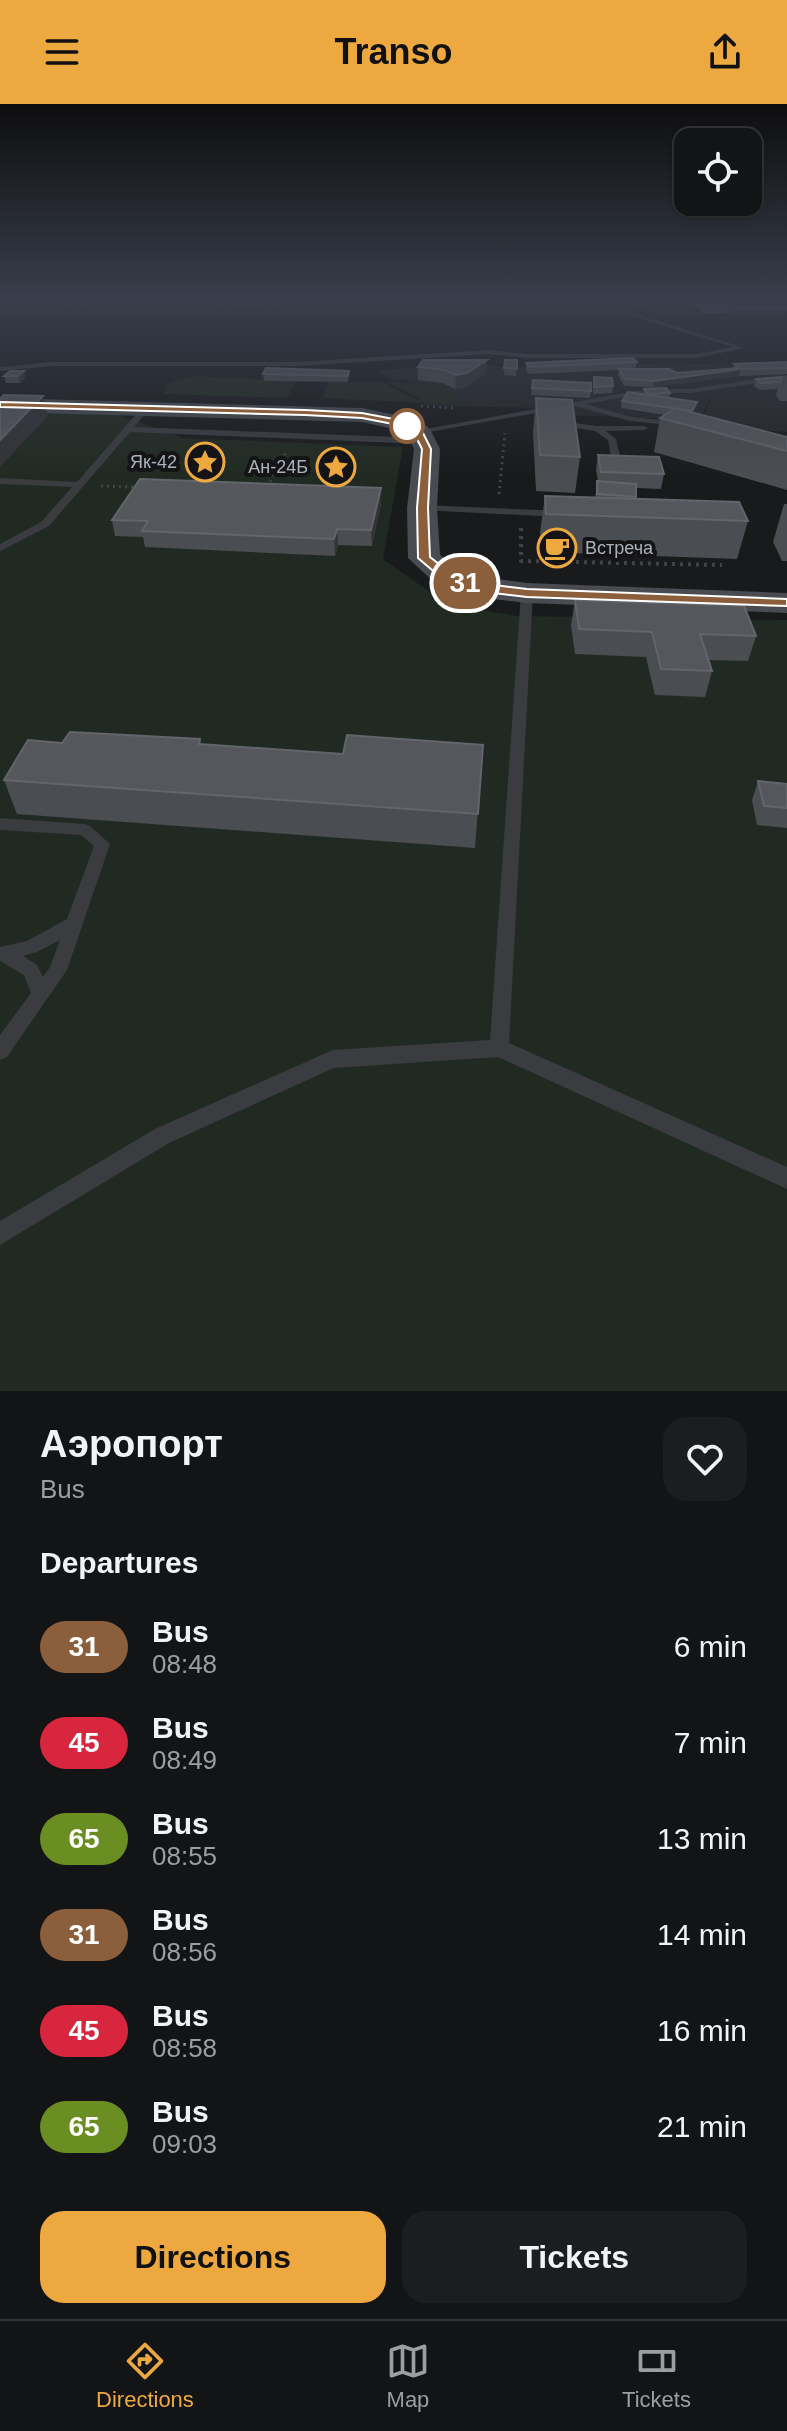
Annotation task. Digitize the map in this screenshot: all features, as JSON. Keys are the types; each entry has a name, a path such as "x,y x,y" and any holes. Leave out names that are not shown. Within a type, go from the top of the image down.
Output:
{"main road":[{"path":"0,405 362,415 401,423 421,436 427,449 422,508 424,558 449,578 477,587 527,593 787,603"}],"lane":[{"path":"0,369 51,364 311,364 415,357"},
{"path":"130,429 421,436 573,403 647,391 690,391 787,377"},
{"path":"573,403 656,423 688,425"},
{"path":"0,548 45,524 147,407"},
{"path":"525,414 597,429 646,428 656,423"},
{"path":"597,429 612,439 618,468"},
{"path":"0,481 80,485"},
{"path":"422,508 577,514"},
{"path":"499,1048 527,593"},
{"path":"0,824 85,830 102,844 58,970 0,1051"},
{"path":"4,954 31,947 75,923"},
{"path":"4,954 31,970 40,994"},
{"path":"0,1234 162,1136 333,1059 499,1048 787,1178"}],"path":[{"path":"507,417 498,499 520,500 521,561 722,565"},
{"path":"80,485 141,487"},
{"path":"264,491 280,492"}],"shaded area":[{"path":"668,363 787,366 787,432 699,425 715,391 699,420 537,414 532,408 424,405 408,380 391,380 378,371 444,364 539,368"},
{"path":"192,376 296,381 287,398 163,394 167,383"},
{"path":"328,382 382,382 425,403 323,398"},
{"path":"385,382 441,384 454,388 453,404 430,403"},
{"path":"0,411 114,413 183,438 403,447 383,559 447,604 517,616 787,620 787,1391 0,1391"}],"building":[{"path":"633,358 637,362 529,367 526,363"},
{"path":"423,360 487,360 467,373 456,375 444,370 418,367"},
{"path":"505,360 517,360 517,369 504,368"},
{"path":"787,362 787,368 741,369 654,381 625,379 619,369 669,369 677,373 739,368 734,364"},
{"path":"266,368 349,371 348,376 263,374"},
{"path":"10,371 24,371 18,376 4,376"},
{"path":"594,377 612,378 613,386 594,387"},
{"path":"782,377 780,382 761,383 756,379"},
{"path":"533,380 591,383 591,391 532,388"},
{"path":"666,388 670,393 648,394 644,389"},
{"path":"628,392 697,402 692,411 622,401"},
{"path":"4,395 43,396 0,440 0,399"},
{"path":"536,398 572,400 580,457 540,455"},
{"path":"675,408 787,437 787,451 660,418"},
{"path":"598,455 659,457 664,474 601,472"},
{"path":"140,479 381,488 371,530 337,529 334,539 142,531 148,521 112,520"},
{"path":"597,481 636,484 636,497 597,494"},
{"path":"545,496 739,502 748,521 546,514"},
{"path":"575,600 744,606 756,636 700,634 712,671 661,669 652,632 579,629"},
{"path":"70,732 200,739 199,744 343,754 347,735 483,745 478,814 4,780 28,740 62,743"},
{"path":"758,781 787,784 787,808 764,806"}],"bus line":[{"name":"31","path":"0,405 78,405 382,418 418,431 424,441 427,449 422,508 424,558 449,578 477,587 527,593 787,603"}],"place":[{"name":"Як-42","path":"205,462"},
{"name":"Ан-24Б","path":"336,467"},
{"name":"Встреча","path":"557,548"}]}
